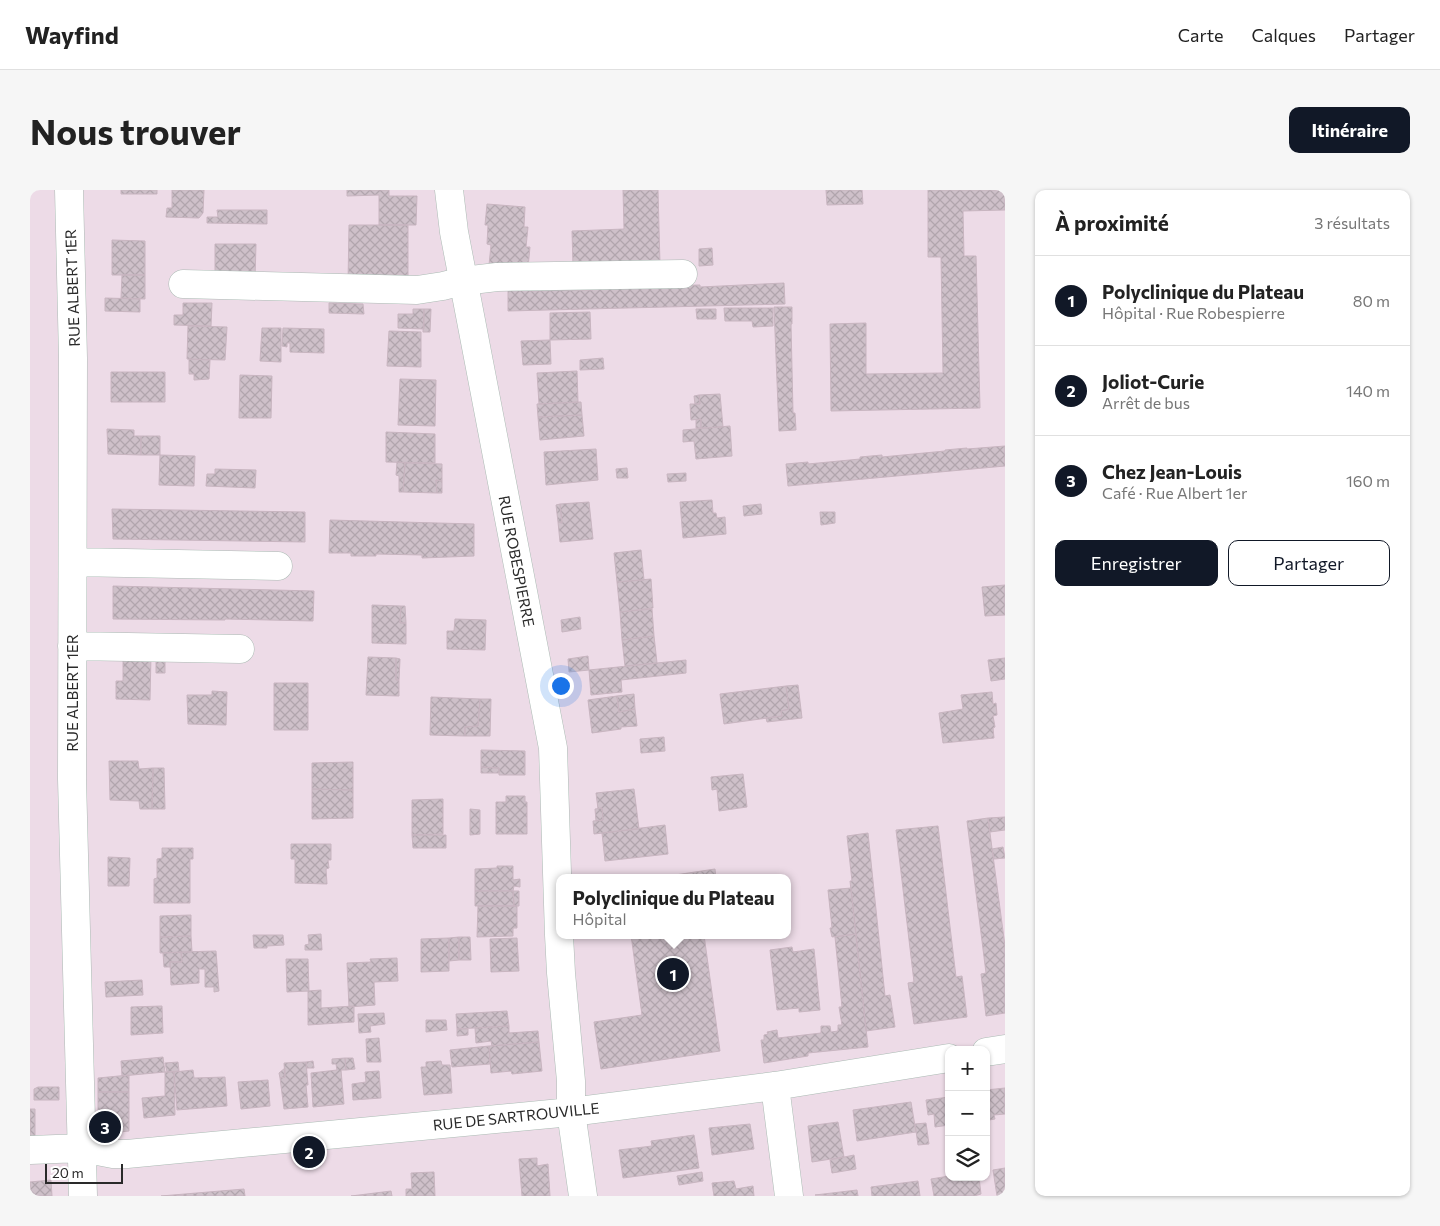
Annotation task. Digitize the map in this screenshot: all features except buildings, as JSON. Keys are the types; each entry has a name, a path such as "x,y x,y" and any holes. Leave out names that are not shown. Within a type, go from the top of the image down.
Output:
{"street":[{"name":"RUE ALBERT 1ER","path":"69,190 73,358 72,779 83,1196"},
{"name":"RUE ROBESPIERRE","path":"448,190 463,281 553,748 557,874"},
{"path":"183,284 417,290 463,281 497,277 683,274"},
{"path":"73,562 278,566"},
{"path":"72,646 240,649"},
{"name":"RUE ROBESPIERRE","path":"559,939 560,973 571,1081 571,1112 583,1196"},
{"path":"990,1051 1005,1049"},
{"name":"RUE DE SARTROUVILLE","path":"30,1150 82,1148 113,1154 126,1154 571,1112 775,1086 945,1059"},
{"path":"775,1086 789,1196"}],"place":[{"name":"Polyclinique du Plateau","path":"673,974"},
{"name":"Chez Jean-Louis","path":"105,1127"},
{"name":"Joliot-Curie","path":"309,1152"}]}
